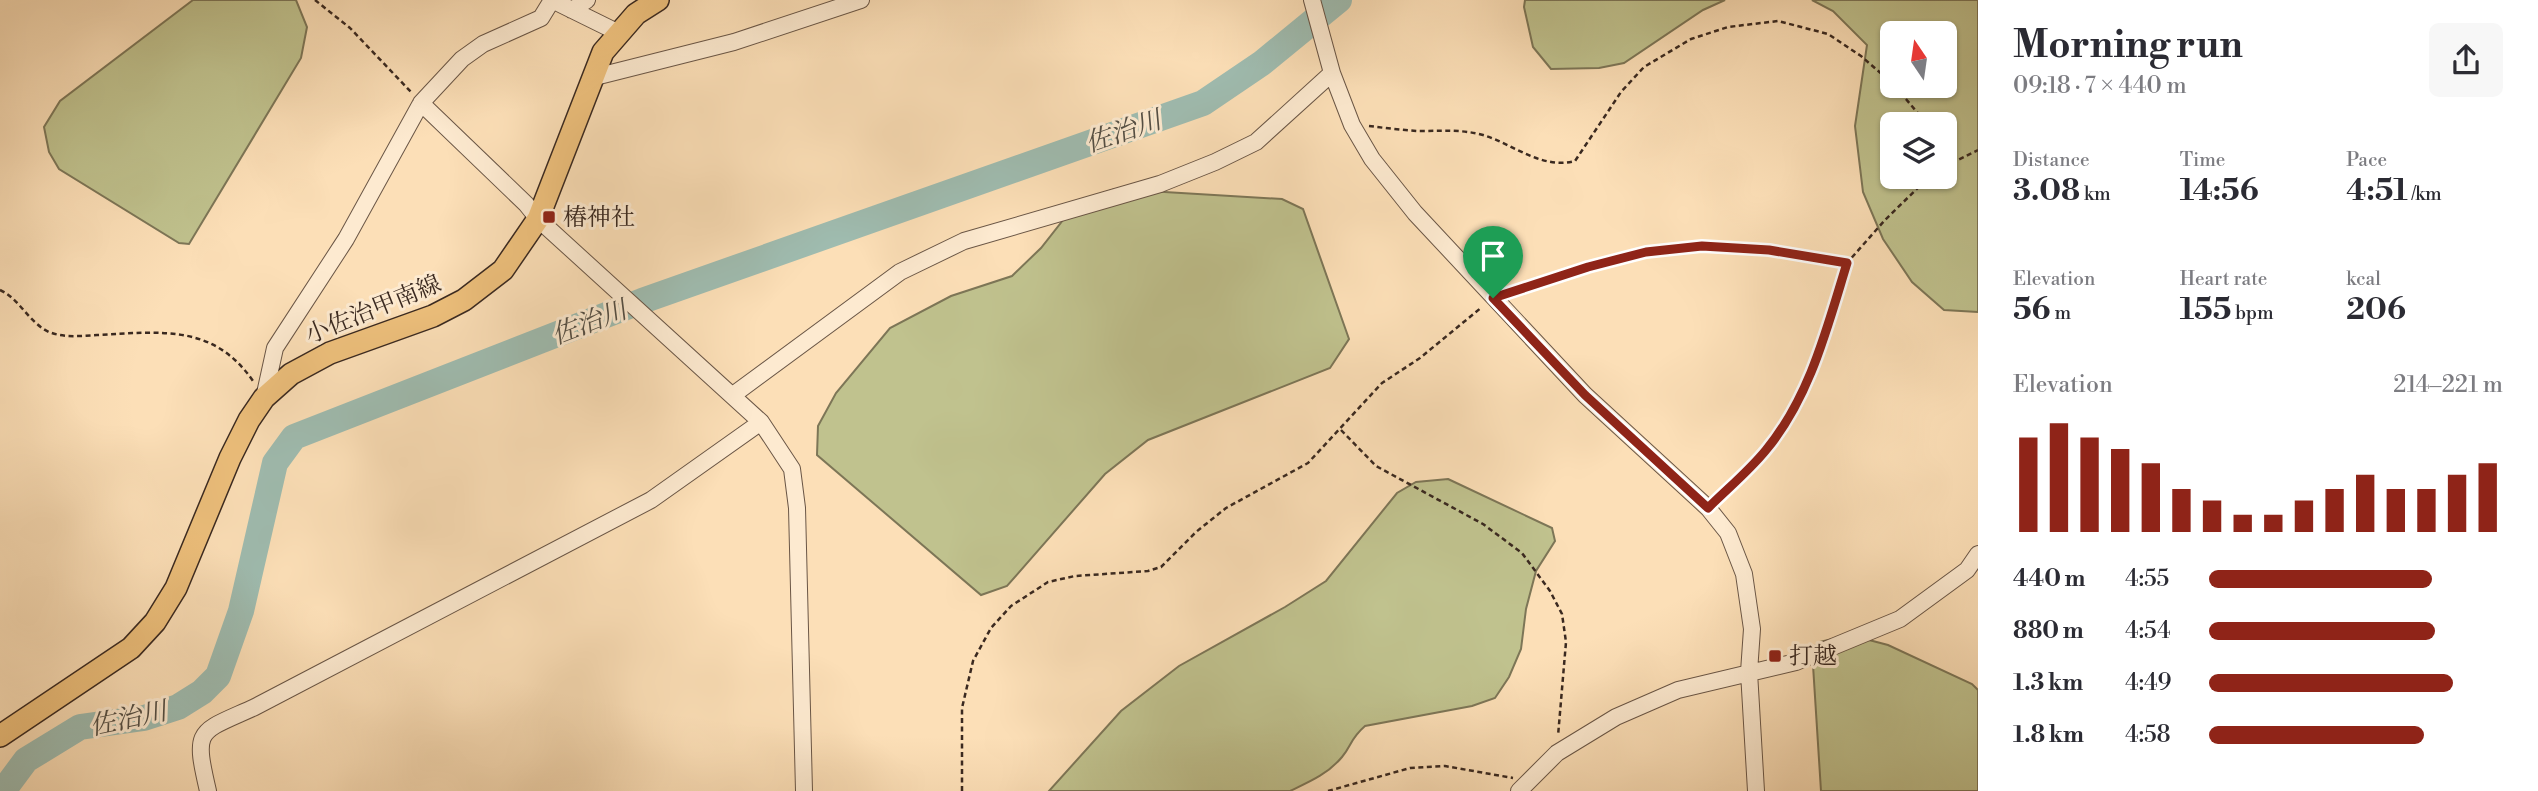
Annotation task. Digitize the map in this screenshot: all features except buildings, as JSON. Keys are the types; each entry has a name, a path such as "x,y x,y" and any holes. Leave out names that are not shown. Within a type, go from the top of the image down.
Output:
{"main road":[{"name":"小佐治甲南線","path":"0,736 131,648 155,622 176,588 249,419 264,398 291,374 330,353 433,316 464,300 503,270 538,219 603,52 636,14 658,0"}],"street":[{"path":"264,398 275,348 346,239 421,103 463,60 483,44 541,18 552,0 619,33"},
{"path":"572,10 587,0"},
{"path":"591,78 734,42 861,0"},
{"path":"1312,0 1332,73 1352,125 1373,159 1415,213 1585,395 1708,508 1728,533 1744,575 1752,629 1749,672 1756,791"},
{"path":"733,395 900,272 964,242 1160,184 1215,162 1256,142 1332,73"},
{"path":"421,103 526,204 538,219 761,422 792,469 797,522 804,791"},
{"path":"208,791 199,746 204,734 213,726 651,500 761,422"},
{"path":"1524,786 1557,753 1616,718 1678,690 1796,663 1900,619 1967,570 1978,554"}],"path":[{"path":"314,0 350,28 421,103"},
{"path":"1352,125 1418,131 1442,129 1483,135 1548,162 1564,164 1575,161 1620,92 1644,67 1691,39 1728,27 1778,21 1828,34 1880,73"},
{"path":"1905,98 1917,112"},
{"path":"1957,159 1978,150"},
{"path":"1708,508 1766,450 1797,402 1814,369 1847,263 1917,189"},
{"path":"962,791 962,708 973,662 991,628 1011,606 1048,582 1075,576 1148,572 1161,567 1196,532 1226,508 1308,463 1382,383 1420,358 1493,298 1588,267 1646,252 1702,246 1769,250 1847,263"},
{"path":"0,290 11,295 26,315 48,331 68,337 180,332 205,341 239,361 264,398"},
{"path":"1341,430 1376,466 1483,524 1522,553 1550,591 1562,614 1566,642 1557,753"},
{"path":"1328,791 1410,768 1445,766 1481,771 1524,786"}],"green space":[{"path":"193,0 296,0 307,27 301,58 189,244 179,243 59,169 49,152 44,127 60,101"},
{"path":"1525,0 1725,0 1703,10 1624,63 1599,68 1551,69 1533,47 1524,7"},
{"path":"1812,0 1978,0 1978,312 1944,310 1912,282 1883,239 1863,192 1855,126 1867,45 1833,11"},
{"path":"1115,189 1282,199 1303,209 1349,339 1330,368 1148,440 1105,474 1007,586 981,595 817,455 818,426 836,393 890,328 951,296 1012,276 1041,248 1078,201"},
{"path":"1448,479 1552,528 1555,541 1536,571 1526,609 1521,649 1509,677 1495,698 1472,706 1365,726 1331,768 1290,791 1049,791 1121,711 1179,666 1326,581 1397,493 1416,482"},
{"path":"1850,635 1888,645 1972,684 1978,690 1978,791 1821,791 1813,665 1819,642"}],"waterway":[{"name":"佐治川","path":"3,791 26,760 80,727 144,718 178,707 202,692 218,676 241,611 275,463 294,437 642,301 1203,103 1262,63 1339,0"}],"place":[{"name":"椿神社","path":"549,217"},
{"name":"打越","path":"1775,656"}],"route":[{"path":"1702,246 1769,250 1847,263 1814,369 1797,402 1766,450 1708,508 1585,395 1493,298 1588,267 1646,252 1702,246"}]}
